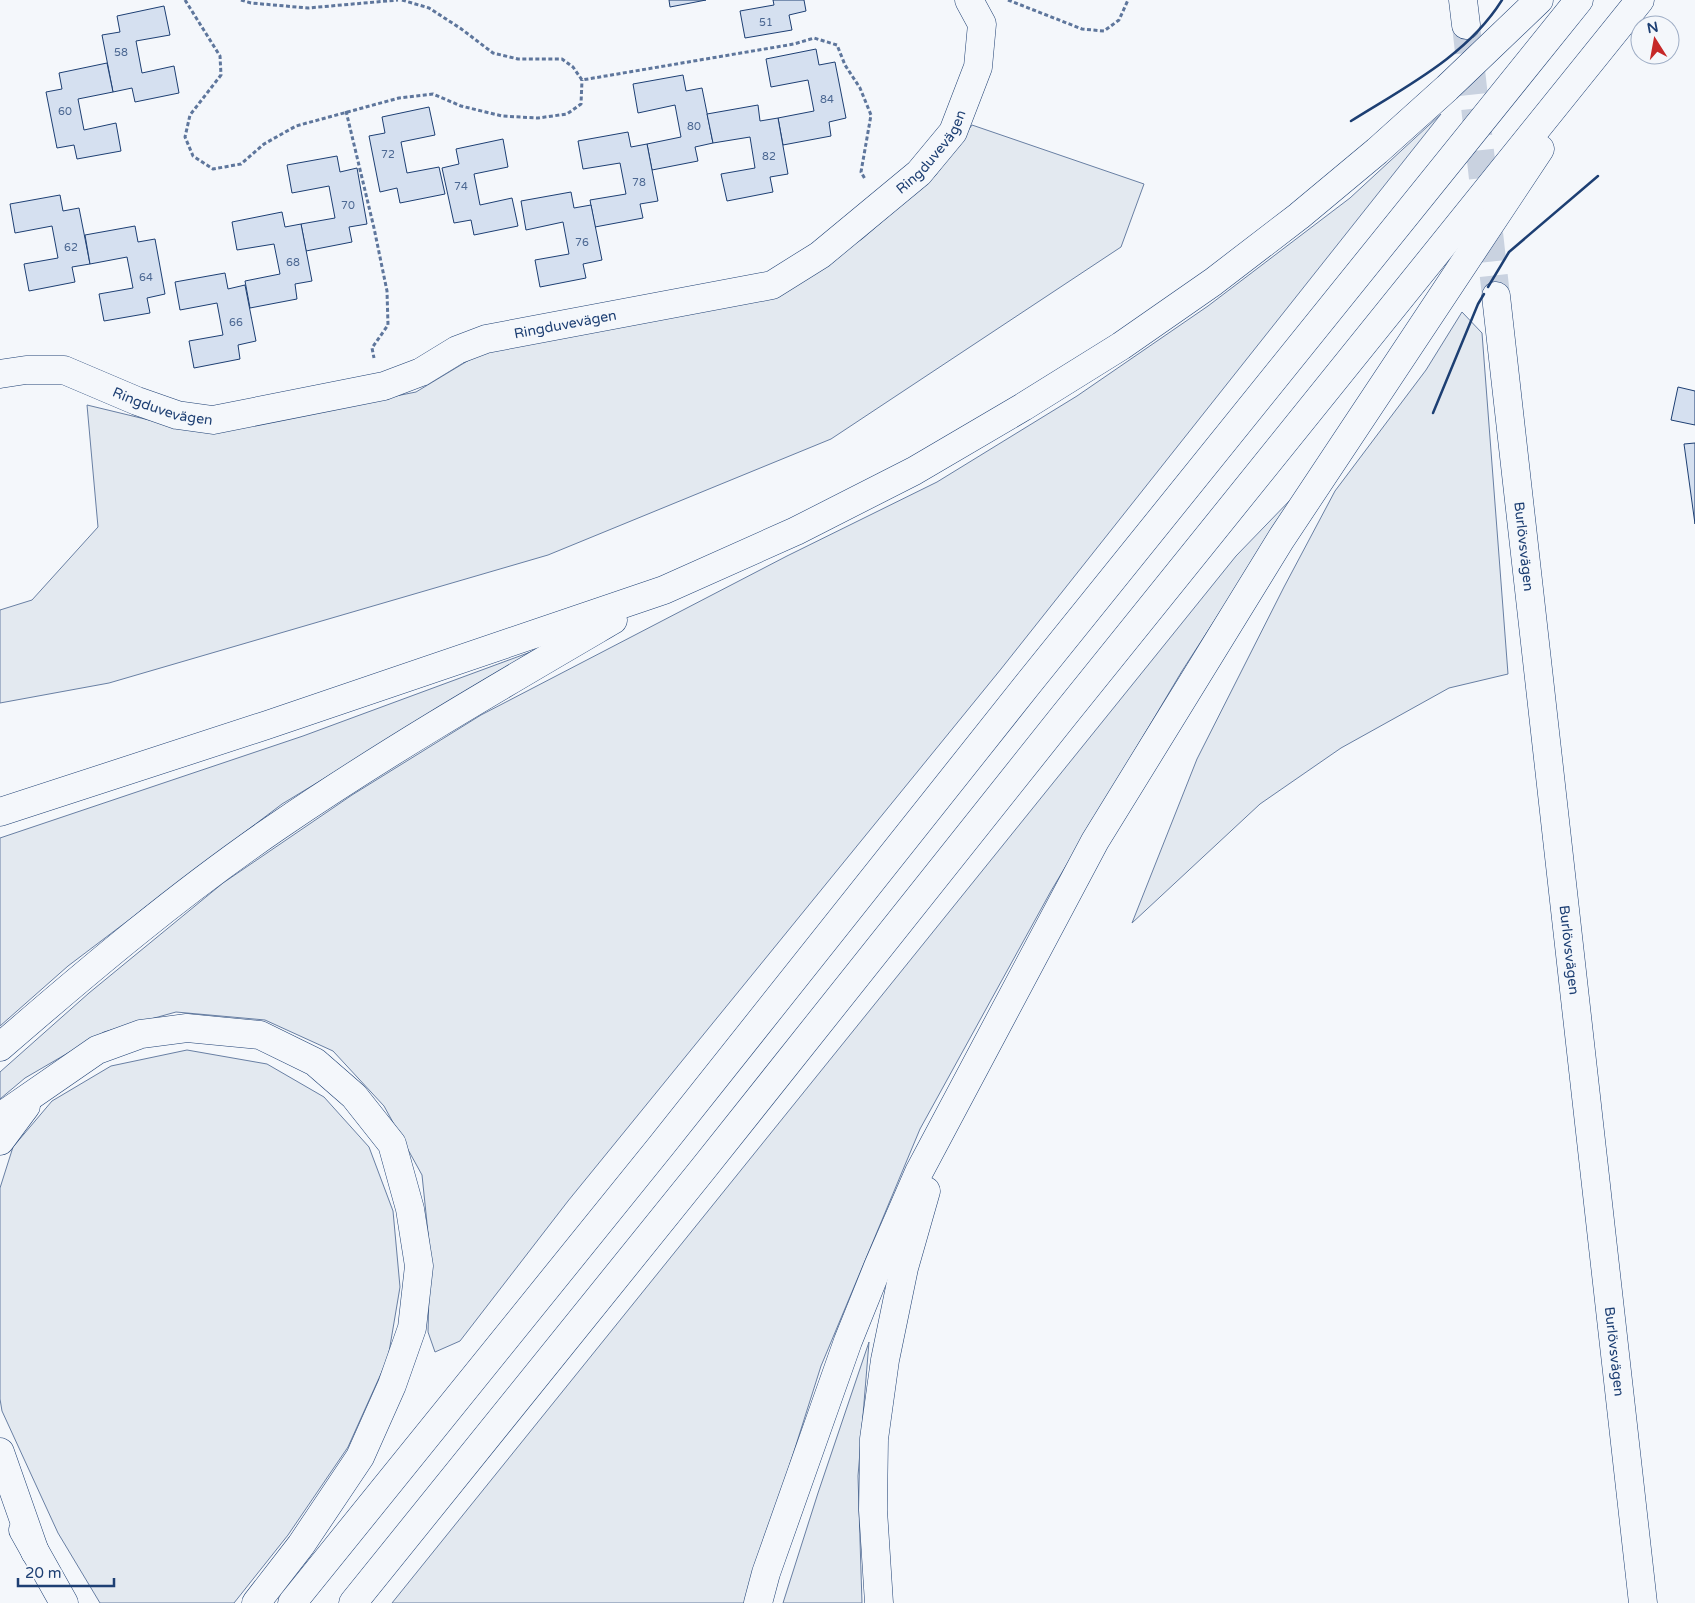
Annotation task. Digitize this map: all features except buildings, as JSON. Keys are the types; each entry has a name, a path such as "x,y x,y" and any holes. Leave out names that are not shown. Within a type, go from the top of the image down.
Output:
{"main road":[{"name":"Ringduvevägen","path":"0,374 26,370 64,370 153,407 177,415 213,420 384,386 421,372 457,350 486,339 772,285 820,255 920,173 953,132 978,67 982,24 969,0"},
{"path":"0,812 267,725 664,590 796,531 914,471 1023,408 1121,346 1213,282 1299,216 1348,175 1447,88 1539,0"},
{"path":"292,1603 661,1146 1040,669 1579,0"},
{"path":"353,1603 1640,0"},
{"path":"758,1603 766,1574 848,1341 919,1172 1094,841 1281,539 1463,267 1621,24"},
{"name":"Burlövsvägen","path":"1496,296 1643,1603"},
{"path":"0,1047 89,970 179,899 278,826 482,696 664,590"},
{"path":"0,1117 97,1050 141,1034 187,1028 260,1035 315,1062 354,1096 392,1144 410,1209 419,1266 412,1328 392,1385 360,1457 301,1546 256,1603"},
{"path":"879,1603 873,1510 874,1439 885,1360 904,1268 926,1191 972,1070"},
{"path":"0,1141 38,1092"},
{"path":"0,1452 35,1552"},
{"path":"0,1490 64,1603"}],"path":[{"path":"185,0 220,56 221,75 190,115 185,136 193,156 214,169 241,164 264,144 296,126 399,98 433,94 462,106 502,116 538,118 567,114 581,104 582,80 573,67 562,60 518,59 493,53 460,28 428,8 402,0"},
{"path":"241,0 251,3 308,8 398,0"},
{"path":"1008,0 1082,29 1104,31 1119,20 1128,0"},
{"path":"582,80 794,44 814,38 837,45 845,65 860,88 872,115 861,172 880,205"},
{"path":"346,111 387,291 388,326 372,348 375,364 384,386"}],"shaded area":[{"path":"1441,114 1001,669 568,1201 460,1341 435,1352 428,1332 430,1252 422,1175 384,1106 333,1051 265,1020 176,1012 104,1032 25,1078 0,1099 0,1072 89,993 223,883 352,795 481,715 787,556 937,482 1077,396 1208,306 1350,198"},
{"path":"972,125 1144,184 1121,247 831,439 548,555 109,683 0,703 0,610 32,600 98,527 87,405 178,427 225,430 416,392 484,351 775,296 862,239 935,176"},
{"path":"1462,312 1482,333 1508,674 1449,688 1341,748 1260,804 1132,923 1197,759 1335,491 1426,370"},
{"path":"1296,494 1182,671 1051,891 920,1129 821,1366 746,1603 392,1603 1236,556"},
{"path":"536,650 282,804 68,966 0,1026 0,838 303,736"},
{"path":"187,1050 267,1064 324,1097 369,1147 393,1211 400,1287 388,1358 348,1447 288,1535 234,1603 100,1603 58,1533 2,1411 0,1399 0,1188 13,1147 52,1101 111,1066"},
{"path":"869,1342 858,1476 862,1603 783,1603 818,1493"}],"tunnel":[{"path":"1466,25 1496,296"}],"wall":[{"path":"1351,121 1413,83 1453,54 1488,20 1502,0"},
{"path":"1488,287 1509,252 1598,176"},
{"path":"1433,413 1478,304 1484,294"}]}
